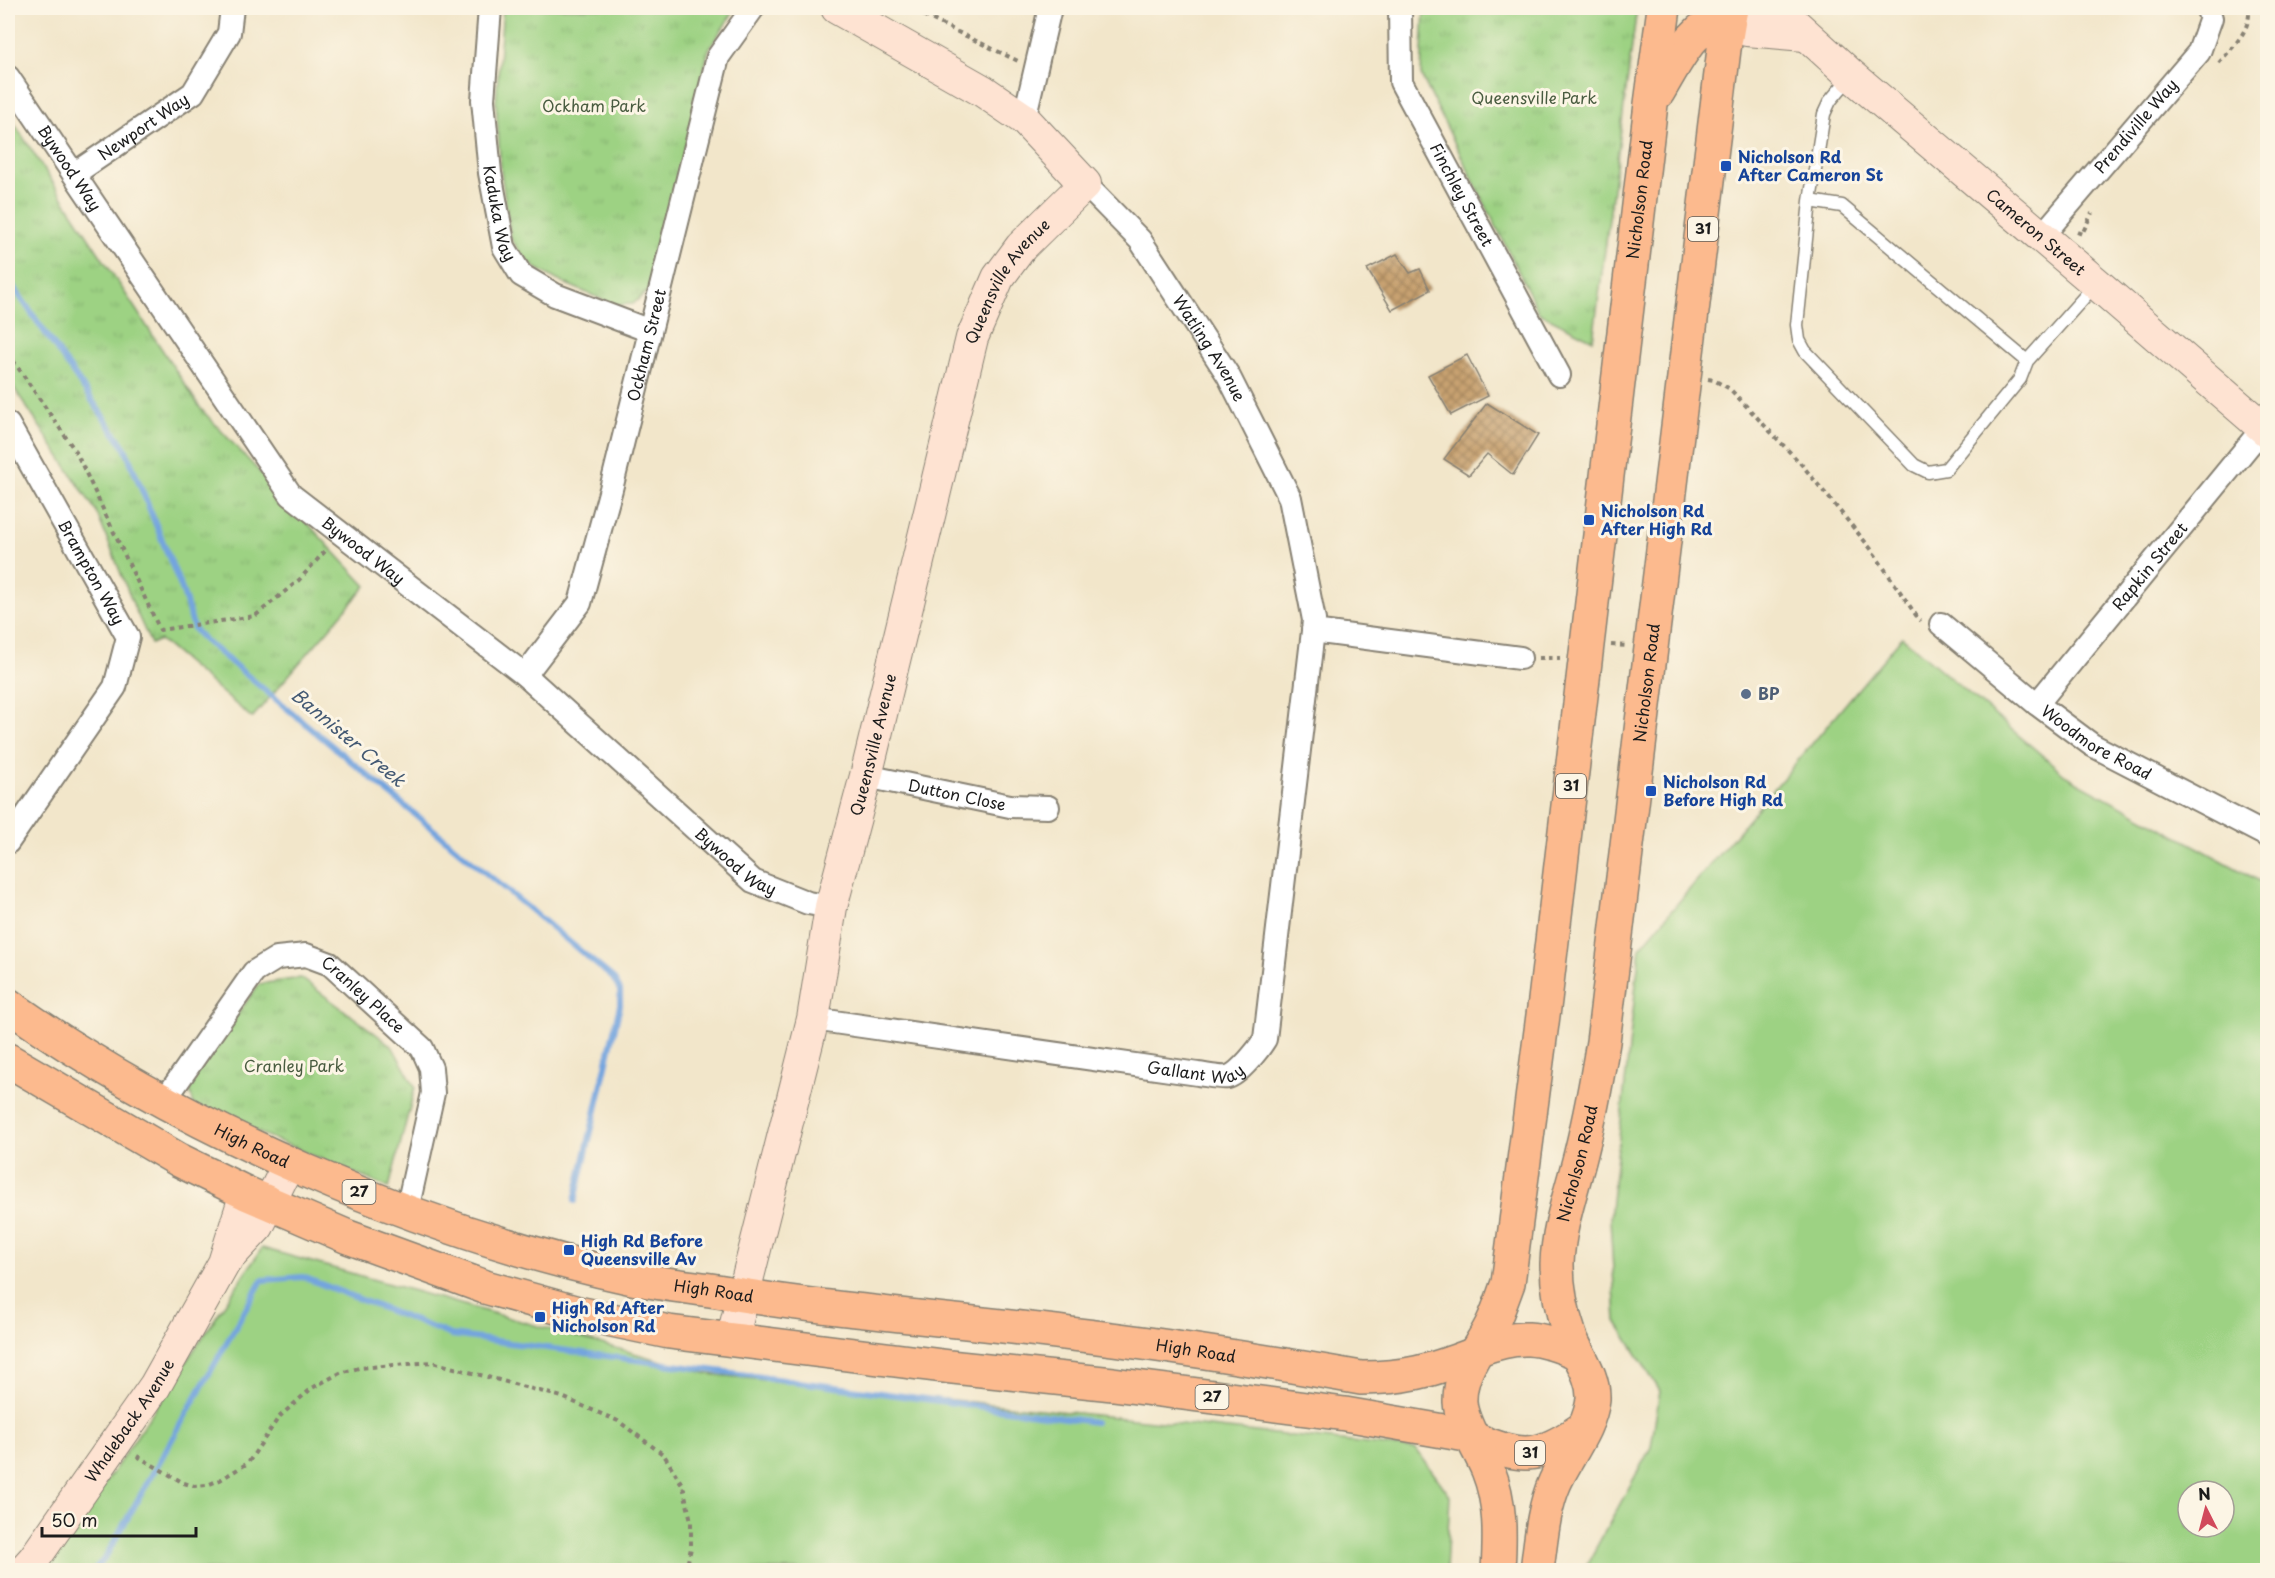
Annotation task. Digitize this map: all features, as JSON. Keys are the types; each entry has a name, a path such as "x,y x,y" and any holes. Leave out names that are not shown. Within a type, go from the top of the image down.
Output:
{"main road":[{"name":"Nicholson Road","path":"1498,1570 1499,1517 1496,1499 1489,1472 1463,1417 1460,1402 1463,1380 1475,1352 1494,1321 1508,1283 1545,1000 1664,8"},
{"name":"Nicholson Road","path":"1537,1570 1545,1514 1554,1484 1590,1411 1593,1389 1563,1315 1558,1288 1557,1263 1560,1234 1587,1131 1603,1042 1730,9"},
{"path":"1651,104 1698,30 1730,9"},
{"name":"High Road","path":"8,1005 41,1029 164,1101 289,1163 487,1239 552,1259 636,1279 853,1311 1181,1348 1361,1378 1383,1378 1425,1372 1475,1352"},
{"name":"27","path":"8,1060 179,1160 257,1198 348,1237 485,1287 578,1313 669,1332 994,1372 1113,1384 1345,1414 1473,1437"},
{"path":"1475,1352 1517,1338 1554,1343 1578,1353"},
{"name":"31","path":"1473,1437 1496,1448 1522,1454 1546,1451 1582,1429"}],"street":[{"name":"Newport Way","path":"74,174 193,93 229,33 232,8"},
{"name":"Kaduka Way","path":"490,8 483,100 490,173 504,247 521,275 555,295 650,331"},
{"name":"Ockham Street","path":"525,675 580,603 611,489 718,57 753,8"},
{"name":"Watling Avenue","path":"837,8 983,91 1024,119 1140,240 1233,385 1290,498 1314,620 1313,631"},
{"path":"1024,119 1050,8"},
{"name":"Finchley Street","path":"1400,8 1401,82 1559,375"},
{"name":"Cameron Street","path":"1766,8 1786,16 1852,76 2265,430"},
{"name":"Prendiville Way","path":"2041,237 2199,52 2211,18 2207,8"},
{"path":"1730,9 1747,30 1805,35"},
{"name":"Bywood Way","path":"8,77 291,495 525,675 753,881 808,903 831,907"},
{"name":"Queensville Avenue","path":"732,1340 813,1019 831,907 866,776 972,338 998,278 1021,247 1085,184"},
{"name":"Brampton Way","path":"8,424 128,637 115,687 8,842"},
{"name":"Rapkin Street","path":"2037,704 2265,430"},
{"name":"Woodmore Road","path":"1941,624 2037,704 2092,745 2268,836"},
{"path":"1313,631 1520,658"},
{"name":"Gallant Way","path":"813,1019 1229,1077 1259,1049 1265,1039 1313,631"},
{"name":"Dutton Close","path":"866,776 1010,806 1048,807"},
{"name":"Cranley Place","path":"164,1101 254,972 278,958 306,956 330,964 422,1048 431,1068 433,1093 407,1210"},
{"name":"Whaleback Avenue","path":"24,1570 155,1386 224,1263 258,1226 257,1198 289,1163"}],"lane":[{"path":"1852,76 1830,101 1824,114 1810,201 1797,325 1799,340 1806,351 1914,465 1928,472 1946,469 2020,379 2027,361 2096,283"},
{"path":"1810,201 1842,206 2027,361"}],"path":[{"path":"908,8 1010,58 1036,68"},
{"path":"8,352 76,452 160,630 255,616 299,580 327,549"},
{"path":"1685,378 1714,380 1730,389 1802,465 1837,507 1871,549 1924,627 1941,624"},
{"path":"1550,657 1560,658"},
{"path":"150,1463 194,1486 207,1485 248,1463 279,1417 312,1388 340,1373 359,1368 432,1362 562,1397 618,1421 663,1455 683,1486 691,1521 691,1548 686,1570"}],"green space":[{"name":"Ockham Park","path":"503,8 736,8 709,49 650,289 633,304 615,305 557,280 529,264 511,239 501,172 496,103"},
{"name":"Queensville Park","path":"1424,8 1637,8 1593,340 1539,313 1421,75"},
{"path":"8,114 201,409 366,586 252,718 160,640 151,644 96,511 8,379"},
{"path":"1902,637 2068,777 2267,885 2267,1570 1584,1570 1651,1447 1660,1391 1616,1321 1610,1219 1640,948"},
{"name":"Cranley Park","path":"301,978 392,1046 415,1087 389,1188 194,1105 188,1084 259,984"},
{"path":"262,1248 708,1374 1416,1449 1450,1496 1446,1570 38,1570 89,1508"}],"building":[{"path":"1397,254 1410,273 1420,269 1430,290 1392,310 1367,269"},
{"path":"1467,355 1488,396 1451,415 1428,375"},
{"path":"1487,403 1538,435 1513,475 1487,454 1469,475 1444,459"}],"waterway":[{"name":"Bannister Creek","path":"8,279 125,448 183,592 194,629 203,639 613,978 620,990 620,1005 575,1201"},
{"path":"94,1570 105,1558 262,1280 303,1277 451,1335 1095,1422"}],"place":[{"name":"Nicholson Rd After Cameron St","path":"1726,166"},
{"name":"Nicholson Rd After High Rd","path":"1589,520"},
{"name":"BP","path":"1746,694"},
{"name":"Nicholson Rd Before High Rd","path":"1651,791"},
{"name":"High Rd Before Queensville Av","path":"569,1250"},
{"name":"High Rd After Nicholson Rd","path":"540,1317"}]}
